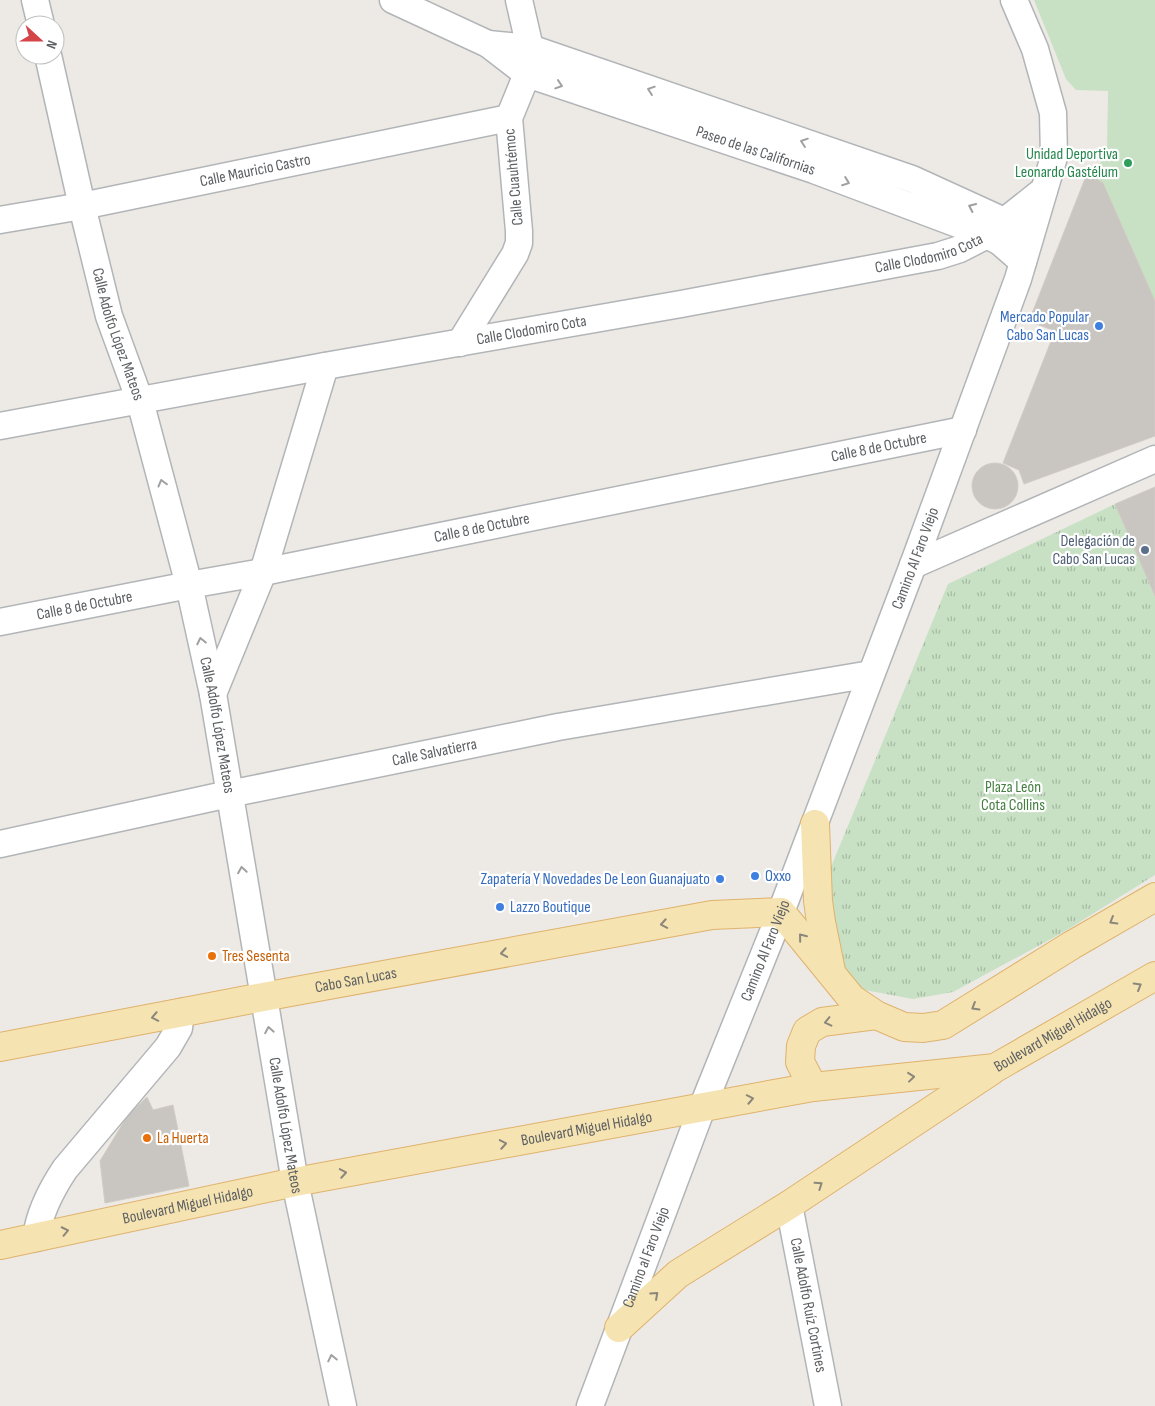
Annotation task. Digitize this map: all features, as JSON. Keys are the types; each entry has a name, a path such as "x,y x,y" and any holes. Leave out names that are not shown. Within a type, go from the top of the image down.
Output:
{"main road":[{"path":"815,824 819,908 832,975"},
{"path":"782,912 852,999 876,1015 904,1027 923,1028 943,1025 1072,945 1155,897"},
{"name":"Cabo San Lucas","path":"0,1047 712,915 782,912"},
{"name":"Boulevard Miguel Hidalgo","path":"0,1245 295,1182 813,1087 995,1068 1155,976"},
{"path":"813,1087 800,1062 801,1046 808,1031 822,1022 876,1015"},
{"path":"619,1328 678,1274 789,1205 995,1068"}],"street":[{"path":"35,0 39,15"},
{"name":"Paseo de las Californias","path":"393,0 488,44 527,74 814,170 996,228"},
{"name":"Calle Cuauhtémoc","path":"460,343 515,254 519,243 509,118 527,74 530,48 519,0"},
{"name":"Camino Al Faro Viejo","path":"702,1108 782,912 997,341 1054,157 1053,114 1035,49 1014,0"},
{"name":"Paseo de las Californias","path":"488,44 530,48 912,179 996,228 1000,242 1026,250"},
{"name":"Calle Adolfo López Mateos","path":"50,65 109,316 140,401 189,585 213,694 295,1182 343,1406"},
{"name":"Calle Mauricio Castro","path":"0,220 82,206 509,118"},
{"name":"Calle Clodomiro Cota","path":"0,426 325,366 671,306 938,256 960,249 996,228 1044,190"},
{"path":"213,694 263,572 325,366"},
{"name":"Calle 8 de Octubre","path":"0,622 263,572 963,430"},
{"path":"913,565 1155,459"},
{"name":"Calle Salvatierra","path":"0,844 229,794 558,727 871,674"},
{"path":"36,1238 41,1214 56,1181 168,1047 179,1028 181,1012"},
{"name":"Camino al Faro Viejo","path":"590,1406 702,1108"},
{"name":"Calle Adolfo Ruíz Cortines","path":"789,1205 828,1406"}],"green space":[{"name":"Unidad Deportiva Leonardo Gastélum","path":"1034,0 1155,0 1155,301 1093,177 1107,149 1108,91 1076,90 1066,79"},
{"name":"Plaza León Cota Collins","path":"1115,504 1155,596 1155,875 1062,933 953,992 913,999 859,989 831,952 828,874 948,584"}],"building":[{"name":"Mercado Popular Cabo San Lucas","path":"1086,176 1093,177 1103,183 1155,301 1155,436 1024,484 1019,470 1003,463 1055,331 1029,321"},
{"path":"1000,463 1004,464 1014,473 1017,477 1017,495 1008,505 1000,509 990,509 982,505 973,495 972,481 976,473 986,464"},
{"name":"Delegación de Cabo San Lucas","path":"1155,487 1155,596 1115,504"},
{"name":"La Huerta","path":"147,1097 153,1110 173,1105 189,1186 105,1203 100,1161 128,1115"}],"place":[{"name":"Unidad Deportiva Leonardo Gastélum","path":"1128,163"},
{"name":"Mercado Popular Cabo San Lucas","path":"1099,326"},
{"name":"Delegación de Cabo San Lucas","path":"1145,550"},
{"name":"Oxxo","path":"755,876"},
{"name":"Zapatería Y Novedades De Leon Guanajuato","path":"720,879"},
{"name":"Lazzo Boutique","path":"500,907"},
{"name":"Tres Sesenta","path":"212,956"},
{"name":"La Huerta","path":"147,1138"}]}
